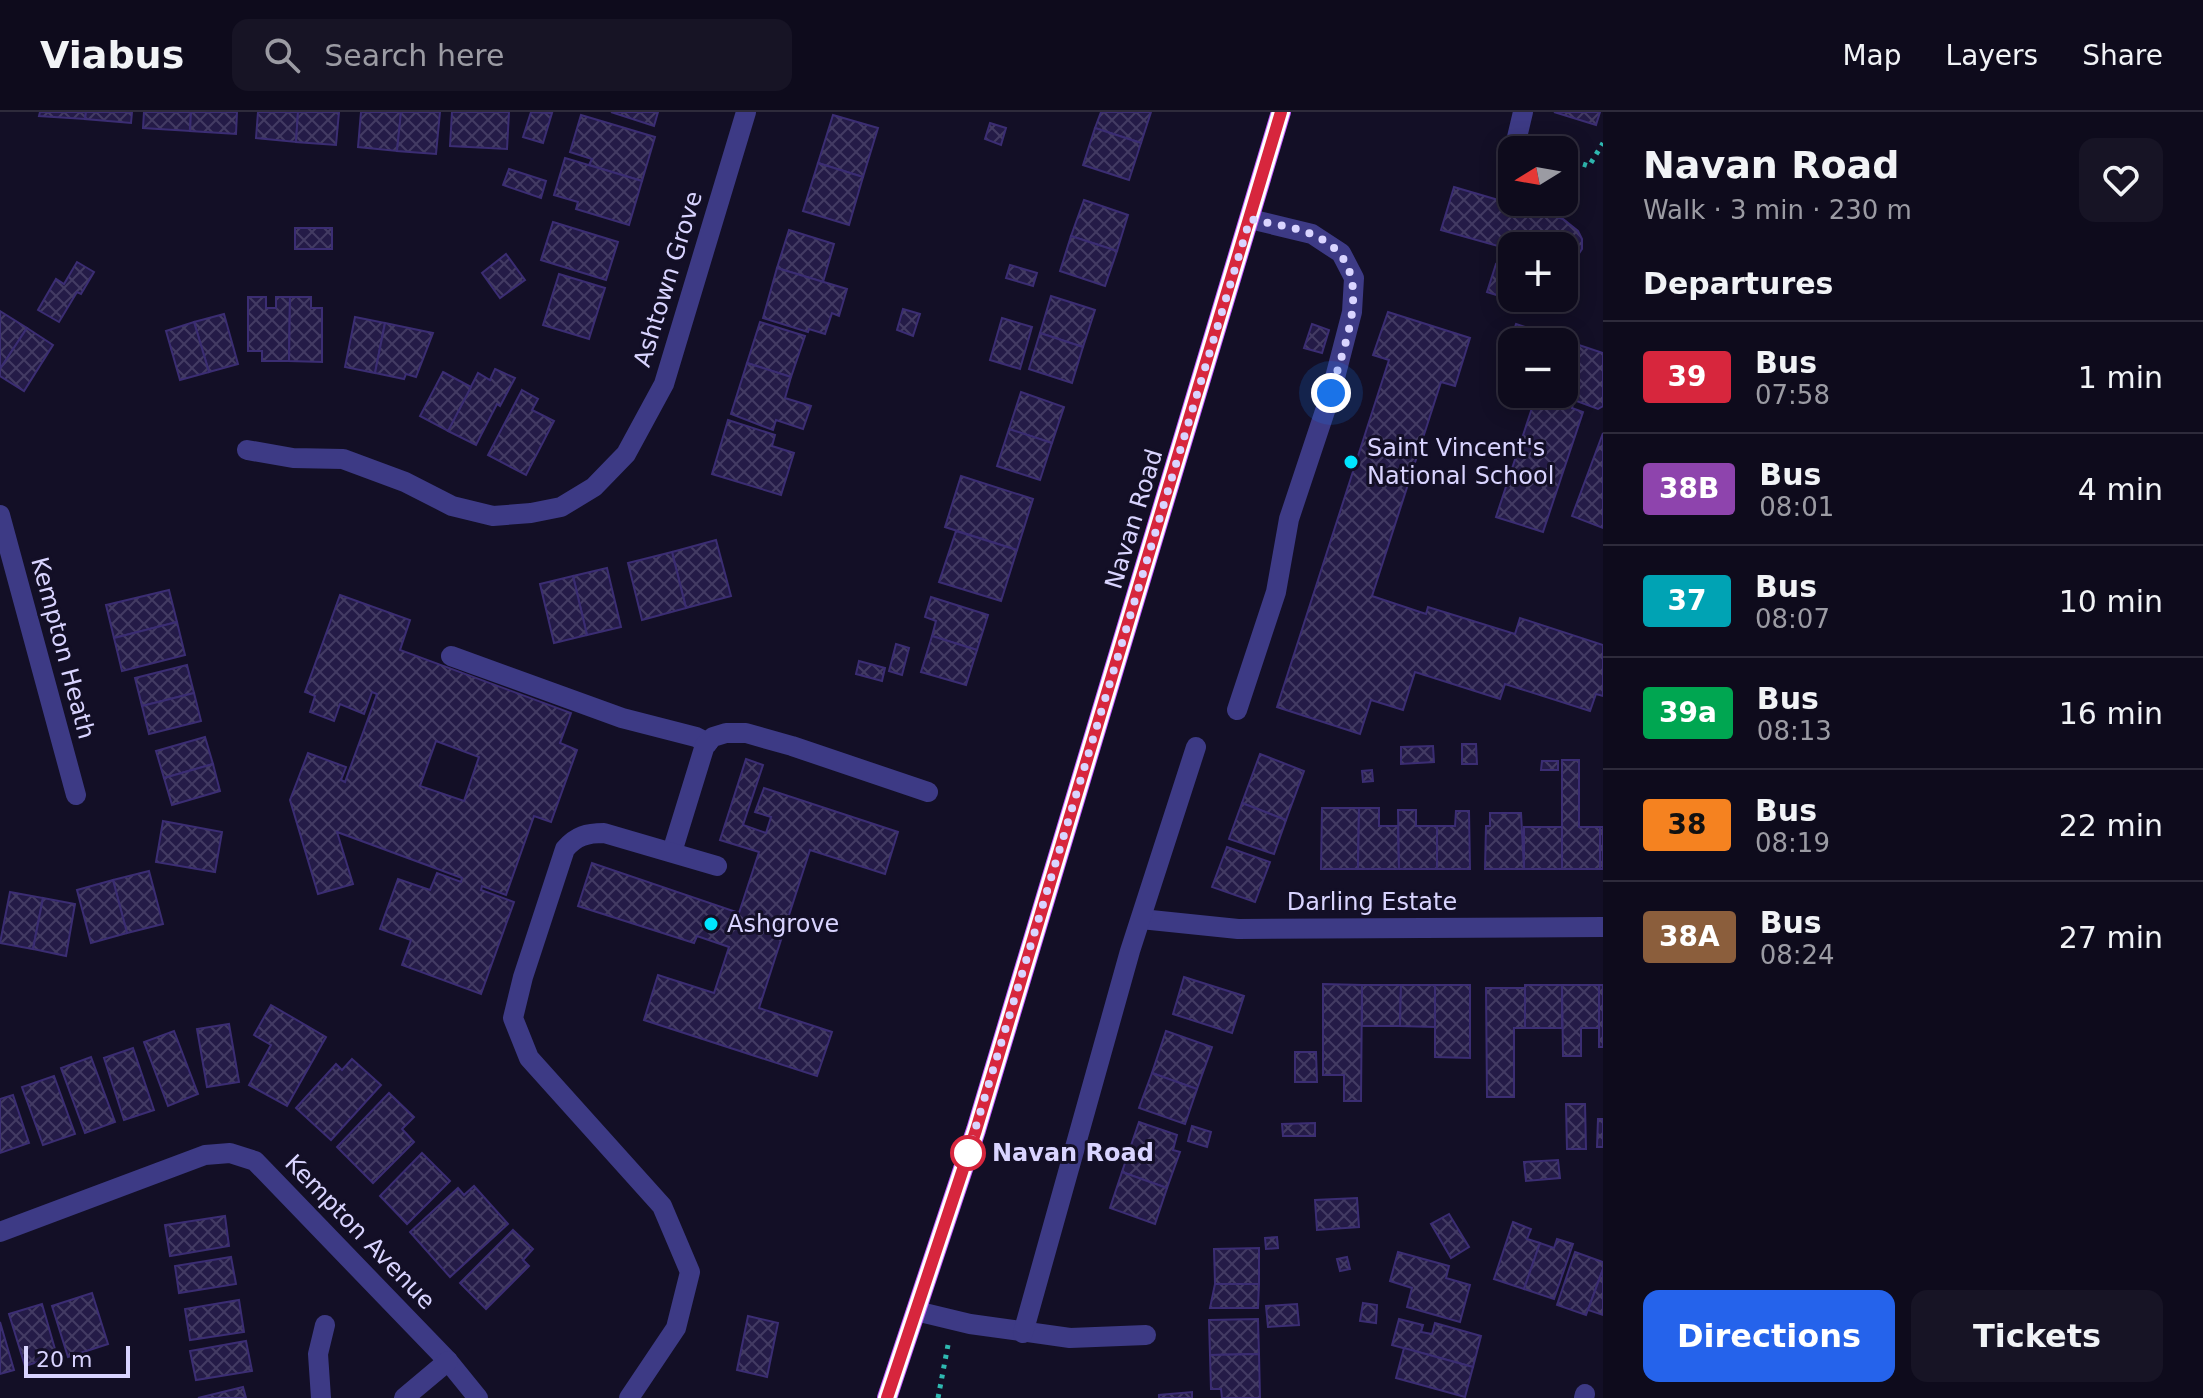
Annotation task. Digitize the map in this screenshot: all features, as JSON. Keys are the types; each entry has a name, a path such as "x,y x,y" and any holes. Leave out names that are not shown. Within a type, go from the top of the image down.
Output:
{"main road":[{"name":"Navan Road","path":"887,1398 980,1115 1281,112"}],"street":[{"name":"Ashtown Grove","path":"247,450 293,458 343,459 405,482 452,506 493,516 561,507 594,487 626,454 664,384 746,112"},
{"path":"1517,136 1523,112"},
{"path":"1237,710 1276,592 1289,519 1331,393 1352,312 1354,278 1341,253 1312,234 1250,219"},
{"name":"Kempton Heath","path":"0,515 76,795"},
{"path":"451,656 622,718 696,737 708,743"},
{"path":"672,852 708,743 713,737 726,733 746,733 792,746 928,792"},
{"path":"1023,1333 1141,919 1196,747"},
{"path":"629,1398 676,1328 690,1272 662,1206 529,1058 513,1018 523,977 565,849 574,839 589,833 604,833 717,866"},
{"name":"Darling Estate","path":"1141,919 1238,929 1603,927"},
{"name":"Kempton Avenue","path":"0,1232 205,1155 230,1153 255,1161 448,1361 478,1398"},
{"path":"916,1311 970,1324 1070,1338 1146,1335"},
{"path":"321,1398 318,1354 325,1325"},
{"path":"404,1398 448,1361"}],"path":[{"path":"1578,162 1589,166 1603,143"}],"building":[{"path":"40,112 86,112 85,119 39,116"},
{"path":"86,112 132,112 131,123 85,119"},
{"path":"144,112 191,112 190,131 143,128"},
{"path":"191,112 237,112 236,134 190,131"},
{"path":"258,112 298,112 296,142 256,138"},
{"path":"298,112 339,112 336,145 296,142"},
{"path":"361,112 401,112 397,151 358,147"},
{"path":"401,112 440,112 436,154 397,151"},
{"path":"452,112 509,112 507,149 450,146"},
{"path":"531,112 552,113 543,143 523,137"},
{"path":"611,112 658,112 654,126"},
{"path":"1101,112 1151,112 1141,143 1095,128"},
{"path":"1554,112 1600,112 1596,125"},
{"path":"581,115 655,137 642,181 589,165 592,159 570,152"},
{"path":"833,115 878,128 863,177 818,163"},
{"path":"990,123 1006,128 1001,145 985,139"},
{"path":"1095,128 1141,143 1129,180 1083,165"},
{"path":"565,158 642,181 629,225 576,209 578,202 554,195"},
{"path":"818,163 863,177 849,225 803,211"},
{"path":"509,169 546,181 541,198 503,185"},
{"path":"1454,187 1498,200 1498,216 1553,216 1563,219 1578,231 1582,249 1578,255 1578,232 1498,232 1498,246 1441,230"},
{"path":"1084,200 1128,215 1117,251 1071,236"},
{"path":"553,222 618,242 606,280 541,260"},
{"path":"295,228 332,228 332,249 295,249"},
{"path":"789,230 834,244 823,282 777,268"},
{"path":"1071,236 1117,251 1105,286 1060,271"},
{"path":"506,254 525,280 500,298 482,273"},
{"path":"77,262 94,272 81,294 77,292 59,322 38,310 56,279 64,284"},
{"path":"1496,264 1498,265 1498,295 1487,292"},
{"path":"1010,265 1037,273 1033,286 1006,278"},
{"path":"777,268 847,289 839,316 832,313 825,334 763,318"},
{"path":"559,274 605,288 589,339 543,325"},
{"path":"1051,296 1095,310 1083,347 1040,333"},
{"path":"248,297 266,297 266,308 276,308 276,297 290,297 289,361 262,361 262,351 248,351"},
{"path":"290,297 311,297 311,308 322,308 322,362 289,361"},
{"path":"903,309 920,314 913,336 897,330"},
{"path":"0,311 27,328 0,369"},
{"path":"1388,312 1470,338 1455,386 1441,382 1372,596 1426,614 1428,607 1515,634 1520,618 1603,645 1603,696 1596,694 1590,711 1505,684 1500,699 1415,672 1403,710 1371,700 1360,734 1277,707 1389,360 1373,355"},
{"path":"224,314 238,364 209,372 194,322"},
{"path":"355,317 385,323 375,373 345,367"},
{"path":"1002,318 1032,327 1020,369 990,360"},
{"path":"194,322 209,372 180,380 166,331"},
{"path":"760,322 805,336 791,377 747,363"},
{"path":"385,323 433,333 416,377 406,374 404,379 375,373"},
{"path":"1312,324 1329,330 1322,353 1304,348"},
{"path":"27,328 53,345 24,391 0,376 0,369"},
{"path":"1040,333 1083,347 1072,383 1029,369"},
{"path":"1578,345 1603,353 1603,406 1598,409 1578,402"},
{"path":"747,363 791,377 785,398 811,406 803,429 776,420 773,430 731,414"},
{"path":"495,369 515,378 500,406 497,404 476,445 448,431 478,373 490,380"},
{"path":"443,372 471,387 448,431 420,416"},
{"path":"522,390 538,399 532,410 554,421 526,475 488,455"},
{"path":"1021,392 1064,407 1052,443 1009,429"},
{"path":"1532,408 1572,408 1583,412 1543,532 1496,517"},
{"path":"728,420 775,435 772,446 794,453 781,495 712,474"},
{"path":"1009,429 1052,443 1040,480 997,466"},
{"path":"1603,433 1603,528 1572,516"},
{"path":"961,476 1033,499 1017,550 945,527"},
{"path":"956,531 1017,550 1001,601 939,582"},
{"path":"716,540 731,596 686,608 672,552"},
{"path":"672,552 686,608 642,620 628,563"},
{"path":"607,568 621,627 587,635 573,576"},
{"path":"573,576 587,635 554,643 540,584"},
{"path":"169,590 177,622 114,638 106,605"},
{"path":"340,595 410,620 400,650 571,713 560,743 577,750 551,822 534,816 506,895 482,886 481,890 514,902 481,994 402,965 411,940 380,929 398,879 430,890 437,873 461,882 462,878 337,832 353,884 318,894 290,800 308,753 346,767 341,780 345,782 377,694 372,692 364,714 340,704 334,721 310,712 315,696 305,692","holes":["436,741 479,757 464,801 420,786"]},
{"path":"931,597 988,615 977,650 932,636 936,621 925,617"},
{"path":"177,622 185,655 122,671 114,638"},
{"path":"932,636 977,650 966,685 921,672"},
{"path":"896,644 909,648 902,675 889,671"},
{"path":"859,661 885,668 882,681 856,674"},
{"path":"187,665 194,693 142,706 135,678"},
{"path":"194,693 201,721 149,734 142,706"},
{"path":"205,737 213,764 164,778 156,751"},
{"path":"1462,744 1476,744 1477,764 1462,764"},
{"path":"1433,746 1434,762 1401,764 1401,747"},
{"path":"1260,754 1304,771 1286,820 1242,803"},
{"name":"Ashgrove","path":"746,759 763,765 743,825 766,833 771,817 755,812 764,788 898,832 885,874 810,850 759,1008 832,1032 817,1076 644,1020 658,975 714,993 729,947 697,936 694,943 578,906 592,863 739,913 759,852 720,840"},
{"path":"1562,760 1579,760 1579,827 1600,827 1600,869 1562,869"},
{"path":"1542,761 1558,761 1558,770 1541,770"},
{"path":"213,764 220,791 172,805 164,778"},
{"path":"1372,770 1373,781 1363,782 1362,771"},
{"path":"1242,803 1286,820 1274,854 1229,839"},
{"path":"1322,808 1359,808 1358,869 1321,869"},
{"path":"1359,808 1379,808 1379,826 1398,826 1399,869 1358,869"},
{"path":"1398,810 1416,810 1416,826 1437,826 1437,869 1399,869"},
{"path":"1456,811 1469,811 1470,869 1437,869 1437,826 1455,826"},
{"path":"1490,813 1521,813 1524,869 1485,869 1486,826 1490,826"},
{"path":"163,821 222,832 215,872 156,862"},
{"path":"1524,827 1562,827 1562,869 1524,869"},
{"path":"1600,827 1603,827 1603,869 1600,869"},
{"path":"1227,847 1270,862 1255,902 1212,887"},
{"path":"149,871 163,924 127,933 113,880"},
{"path":"113,880 127,933 91,943 77,890"},
{"path":"10,892 43,898 33,949 0,943"},
{"path":"43,898 75,904 66,956 33,949"},
{"path":"1184,977 1244,996 1232,1033 1173,1014"},
{"path":"1323,984 1362,985 1361,1101 1344,1101 1344,1075 1323,1075"},
{"path":"1362,985 1401,985 1400,1026 1362,1026"},
{"path":"1401,985 1435,985 1435,1027 1400,1026"},
{"path":"1435,985 1470,985 1470,1058 1435,1057"},
{"path":"1525,985 1562,985 1562,1028 1525,1028"},
{"path":"1562,985 1599,985 1599,1028 1581,1028 1581,1056 1563,1056"},
{"path":"1599,985 1603,985 1603,1047 1599,1047"},
{"path":"1486,988 1525,988 1525,1028 1514,1028 1514,1097 1487,1097"},
{"path":"271,1005 326,1037 287,1106 249,1085 271,1045 254,1035"},
{"path":"229,1024 239,1082 207,1087 197,1029"},
{"path":"174,1031 198,1094 168,1106 144,1042"},
{"path":"1166,1031 1212,1047 1197,1089 1152,1073"},
{"path":"133,1048 154,1110 124,1120 104,1058"},
{"path":"1295,1052 1316,1052 1317,1082 1295,1082"},
{"path":"91,1057 115,1122 85,1133 61,1068"},
{"path":"352,1059 381,1085 331,1140 296,1108 336,1064 342,1070"},
{"path":"1152,1073 1197,1089 1185,1124 1139,1108"},
{"path":"54,1076 75,1134 43,1145 22,1087"},
{"path":"389,1093 414,1117 402,1129 414,1142 373,1183 337,1147"},
{"path":"13,1095 29,1143 0,1153 0,1099"},
{"path":"1566,1104 1585,1104 1586,1149 1567,1149"},
{"path":"1598,1119 1603,1119 1603,1147 1597,1147"},
{"path":"1139,1122 1177,1135 1173,1150 1180,1152 1167,1188 1122,1172"},
{"path":"1315,1123 1315,1136 1283,1136 1282,1124"},
{"path":"1192,1126 1211,1132 1207,1147 1188,1141"},
{"path":"422,1153 450,1181 407,1224 380,1196"},
{"path":"1558,1160 1560,1178 1526,1181 1524,1162"},
{"path":"1122,1172 1167,1188 1155,1224 1110,1208"},
{"path":"474,1186 508,1224 450,1277 410,1232 458,1188 464,1195"},
{"path":"1357,1198 1359,1227 1317,1230 1315,1200"},
{"path":"1449,1214 1469,1247 1451,1258 1431,1224"},
{"path":"225,1216 229,1246 170,1256 165,1225"},
{"path":"1513,1222 1531,1229 1527,1239 1540,1243 1524,1289 1494,1279"},
{"path":"513,1230 533,1249 523,1260 529,1266 486,1309 460,1283"},
{"path":"1277,1237 1278,1248 1266,1249 1265,1238"},
{"path":"1557,1239 1573,1244 1554,1299 1524,1289 1540,1243 1554,1248"},
{"path":"1259,1248 1259,1284 1215,1284 1214,1249"},
{"path":"1398,1252 1449,1266 1446,1278 1470,1285 1460,1322 1407,1307 1412,1288 1390,1281"},
{"path":"1575,1252 1603,1262 1586,1315 1557,1305"},
{"path":"231,1257 236,1284 179,1293 175,1266"},
{"path":"1347,1257 1350,1269 1340,1271 1337,1259"},
{"path":"1603,1269 1603,1315 1588,1310"},
{"path":"1215,1284 1259,1284 1258,1308 1210,1308"},
{"path":"92,1293 108,1344 68,1357 52,1306"},
{"path":"239,1300 244,1332 190,1340 185,1309"},
{"path":"1363,1303 1377,1305 1376,1323 1360,1321"},
{"path":"42,1304 57,1356 25,1366 9,1314"},
{"path":"1297,1304 1299,1325 1268,1327 1266,1306"},
{"path":"748,1316 778,1323 767,1377 737,1370"},
{"path":"1258,1319 1259,1354 1210,1355 1209,1320"},
{"path":"1399,1319 1423,1325 1421,1332 1432,1334 1435,1323 1481,1336 1473,1367 1392,1345"},
{"path":"0,1322 14,1370 0,1374"},
{"path":"246,1341 252,1371 196,1380 190,1351"},
{"path":"1404,1348 1473,1367 1465,1397 1396,1378"},
{"path":"1259,1354 1260,1398 1222,1398 1221,1389 1211,1389 1210,1355"},
{"path":"243,1387 246,1398 198,1398"},
{"path":"1192,1392 1192,1398 1159,1398 1159,1395"}],"bus line":[{"name":"39","path":"887,1398 976,1130 1281,112"}],"place":[{"name":"Saint Vincent's National School","path":"1351,462"},
{"name":"Ashgrove","path":"711,924"},
{"name":"Navan Road","path":"968,1153"}],"route":[{"path":"968,1153 1250,219 1312,234 1341,253 1354,278 1352,312 1331,393"}]}
